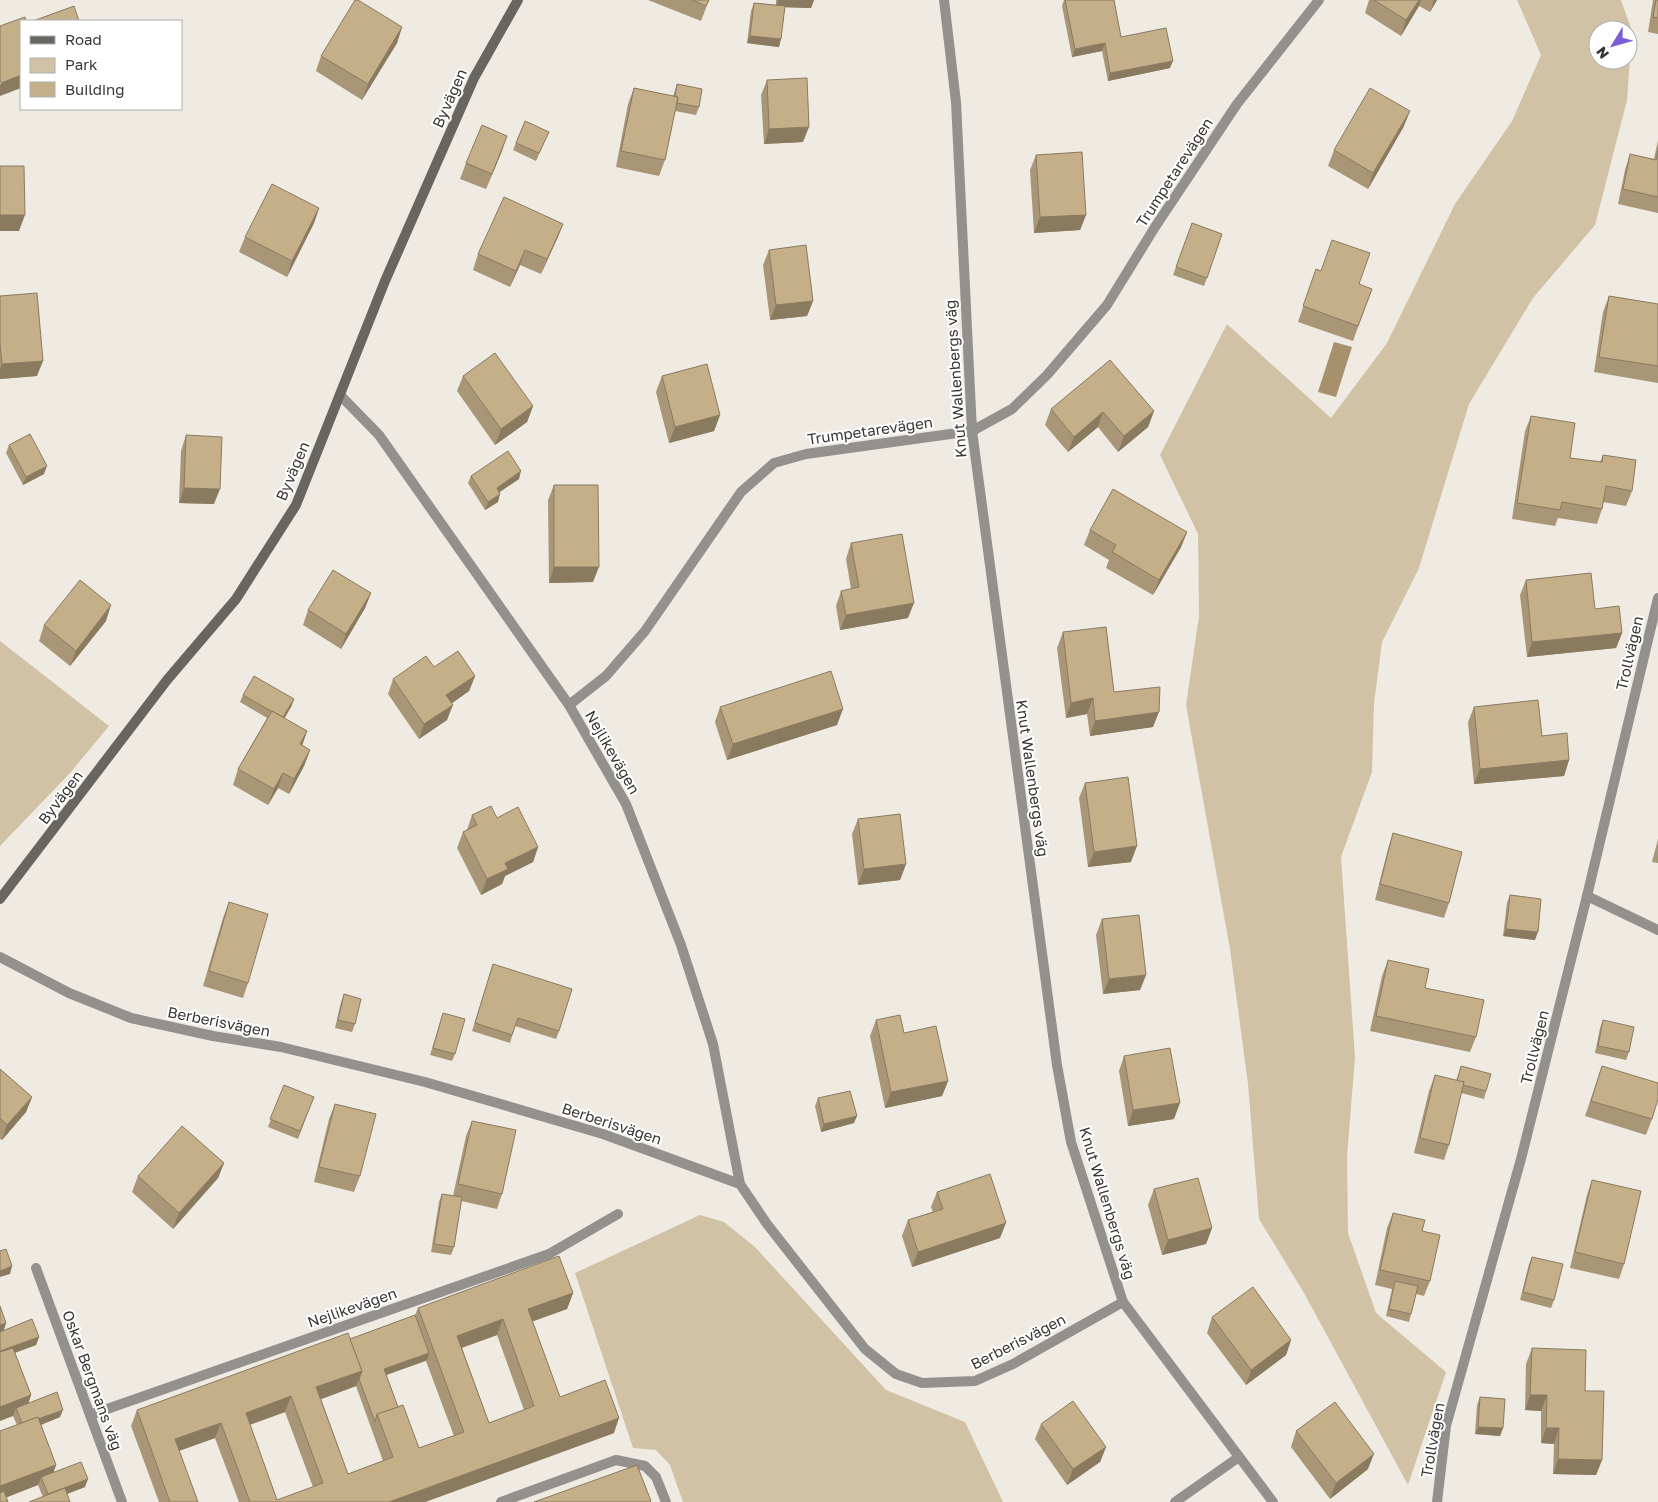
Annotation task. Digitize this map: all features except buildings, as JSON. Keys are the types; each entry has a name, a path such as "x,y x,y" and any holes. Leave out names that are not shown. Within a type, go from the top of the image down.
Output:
{"street":[{"name":"Byvägen","path":"0,899 167,680 236,599 296,505 385,281 474,78 518,0"},
{"name":"Knut Wallenbergs väg","path":"944,0 956,102 972,430 1057,1065 1071,1142 1123,1302 1273,1502"},
{"name":"Trumpetarevägen","path":"569,706 606,676 645,631 741,492 774,463 806,454 972,430 1012,409 1047,375 1107,305 1155,227 1237,104 1319,0"},
{"name":"Nejlikevägen","path":"340,395 379,436 569,706 626,804 681,945 713,1044 740,1184"},
{"name":"Trollvägen","path":"1437,1502 1446,1426 1521,1159 1587,896 1658,598"},
{"path":"1587,896 1658,930"},
{"name":"Berberisvägen","path":"0,957 69,993 131,1018 213,1036 281,1048 425,1082 603,1134 740,1184 767,1224 865,1348 896,1374 922,1383 975,1381 1013,1364 1123,1302"},
{"name":"Nejlikevägen","path":"90,1415 549,1254 618,1214"},
{"name":"Oskar Bergmans väg","path":"36,1268 122,1502"},
{"path":"1175,1502 1239,1457"},
{"path":"501,1502 616,1460 645,1466 656,1478 666,1502"}],"green space":[{"path":"1517,0 1621,0 1628,20 1588,20 1588,70 1629,70 1627,100 1595,225 1533,298 1469,404 1419,568 1382,642 1374,704 1372,772 1341,857 1355,1057 1347,1157 1348,1233 1376,1313 1446,1372 1408,1485 1304,1293 1259,1219 1248,1084 1230,949 1186,705 1199,616 1198,534 1160,455 1227,324 1331,418 1387,343 1455,204 1512,121 1541,55"},
{"path":"0,641 109,726 70,773 0,846"},
{"path":"700,1215 724,1222 755,1247 886,1390 965,1422 1003,1502 683,1502 670,1465 656,1450 633,1448 575,1273"}],"shaded area":[{"path":"1334,342 1352,347 1336,397 1318,392"}]}
